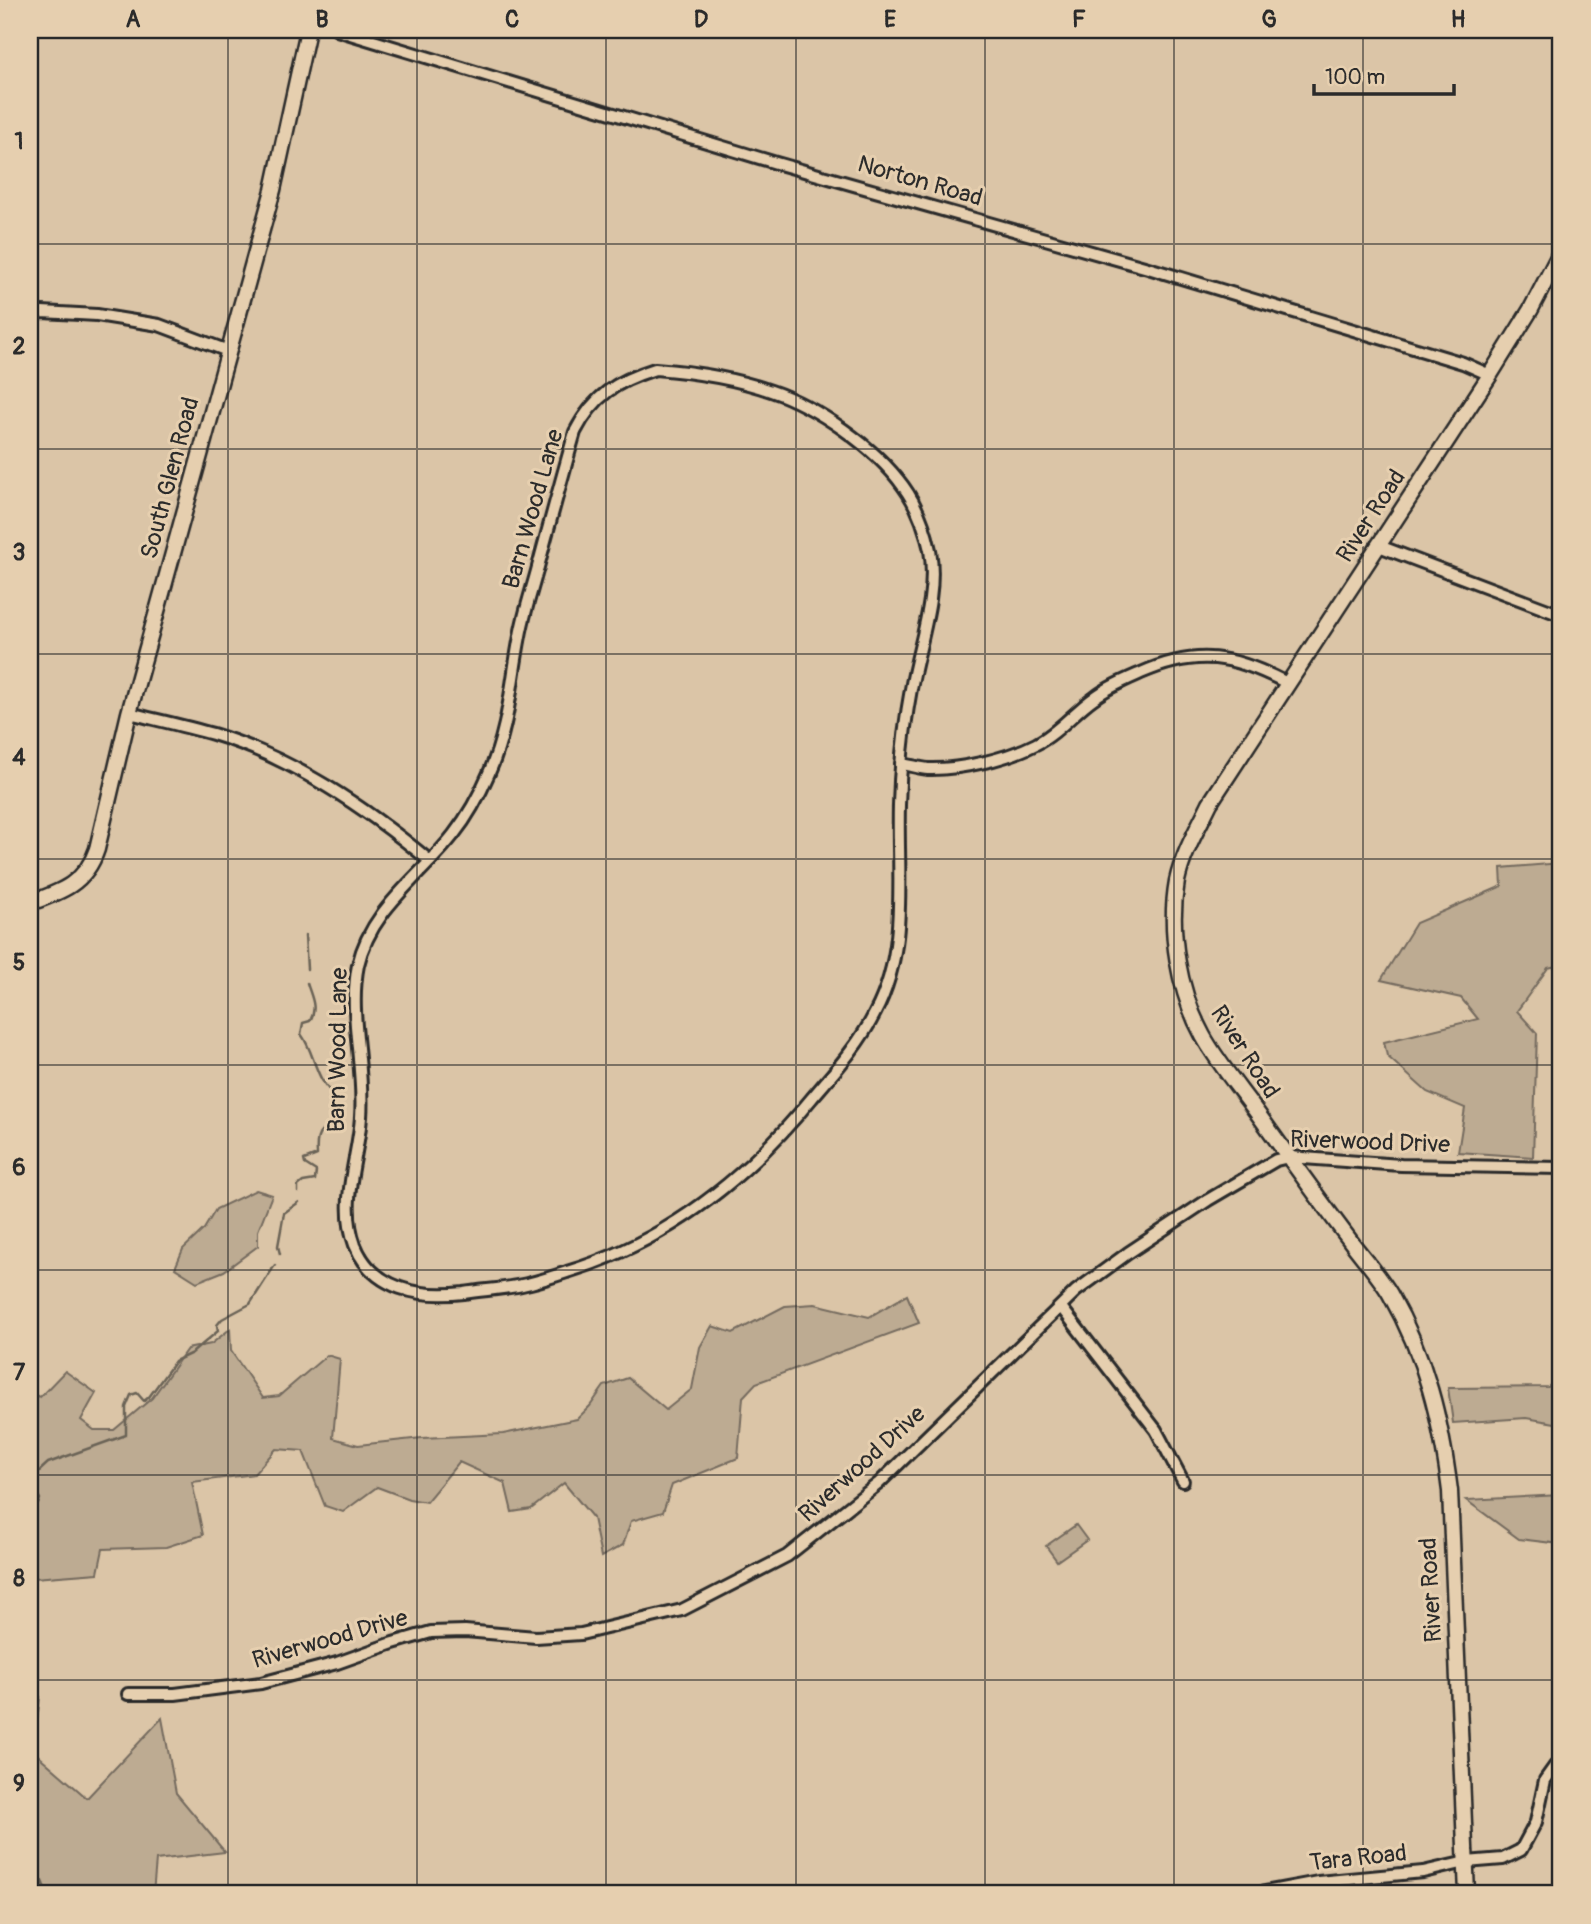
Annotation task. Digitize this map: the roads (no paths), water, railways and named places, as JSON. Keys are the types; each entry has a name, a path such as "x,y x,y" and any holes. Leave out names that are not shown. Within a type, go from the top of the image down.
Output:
{"main road":[{"name":"South Glen Road","path":"30,903 73,885 92,863 97,849 129,713 274,186 308,30"},
{"name":"River Road","path":"1467,1894 1450,1491 1442,1432 1427,1376 1411,1335 1389,1293 1204,1037 1189,1006 1179,970 1175,937 1177,883 1186,852 1210,803 1490,375 1531,309 1561,251"}],"street":[{"name":"Norton Road","path":"337,30 776,163 1148,268 1463,363 1490,375"},
{"path":"30,314 42,312 97,316 159,326 228,351"},
{"name":"Barn Wood Lane","path":"655,369 687,371 772,391 803,405 843,430 868,449 901,482 920,514 931,553 932,587 905,724 901,764 901,881 894,956 877,1011 849,1054 804,1109 752,1165 678,1222 643,1243 585,1267 525,1285 442,1295 412,1293 386,1282 372,1270 361,1257 353,1240 348,1202 361,1117 356,999 358,966 379,916 455,832 478,798 494,762 507,722 521,631 575,432 585,413 611,388 627,378 655,369"},
{"path":"1379,546 1561,615"},
{"path":"901,764 928,769 970,765 1002,757 1037,744 1094,698 1125,680 1163,663 1192,656 1235,661 1287,683"},
{"path":"129,713 215,735 279,760 331,789 396,833 430,861"},
{"name":"Riverwood Drive","path":"128,1694 180,1694 261,1683 337,1664 431,1632 465,1631 536,1637 580,1634 679,1612 774,1564 826,1526 878,1484 1076,1291 1208,1200 1276,1160 1289,1157 1401,1165 1561,1168"},
{"path":"1060,1307 1156,1430 1183,1481"},
{"name":"Tara Road","path":"1254,1894 1318,1882 1423,1872 1466,1862 1503,1859 1521,1850 1536,1822 1545,1780 1555,1766 1561,1763"}],"waterway":[{"path":"305,935 307,969"},
{"path":"307,983 313,1011 310,1021 303,1023 301,1034 324,1084 338,1097"},
{"path":"298,1192 298,1186 303,1182 315,1180 316,1171 305,1164 304,1160 317,1155 317,1140 324,1129 339,1118 339,1108"},
{"path":"280,1254 278,1246 284,1213 299,1202"},
{"path":"30,1502 38,1504 40,1499 33,1488 34,1476 48,1463 126,1435 126,1407 131,1395 137,1393 144,1401 149,1397 175,1361 192,1353 218,1331 217,1325 222,1319 250,1304 275,1265"},
{"path":"30,1834 33,1834 36,1840 30,1844"},
{"path":"30,1873 42,1881 45,1889 40,1894"}]}
